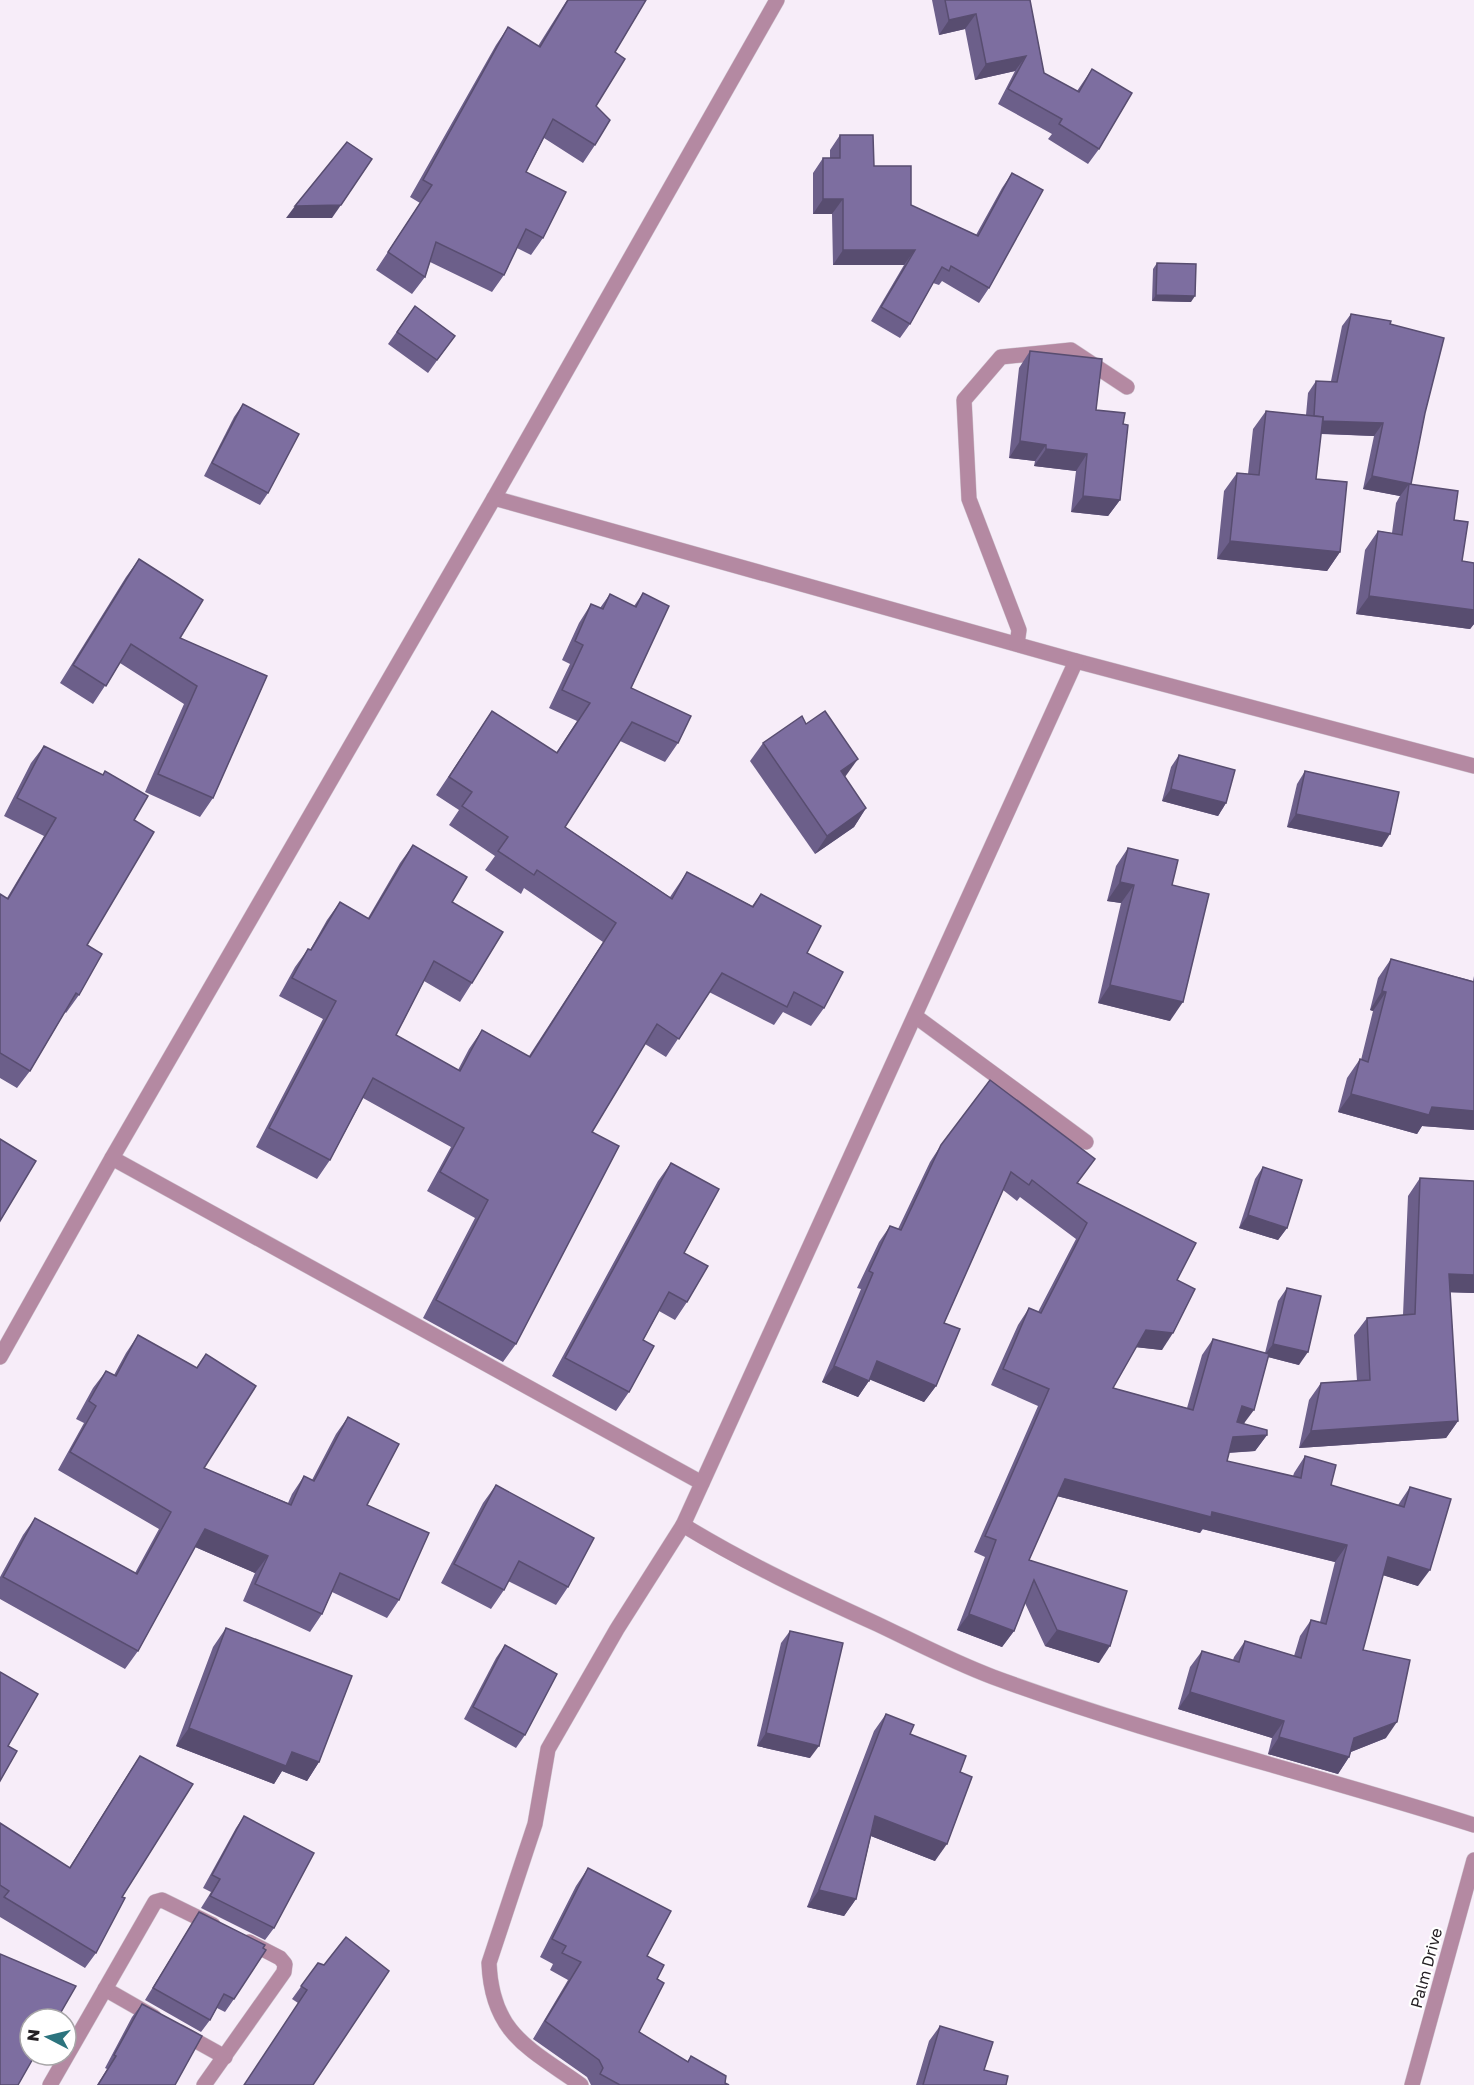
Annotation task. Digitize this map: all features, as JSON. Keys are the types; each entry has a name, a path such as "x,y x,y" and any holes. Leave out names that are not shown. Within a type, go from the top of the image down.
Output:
{"street":[{"path":"0,1357 112,1158 494,498 777,0"},
{"path":"1017,644 1019,630 969,499 964,400 1001,357 1071,350 1127,387"},
{"path":"494,498 1076,661 1474,766"},
{"path":"581,2085 515,2039 500,2013 490,1982 489,1963 535,1824 548,1749 617,1629 683,1524 1076,661"},
{"path":"915,1016 1086,1142"},
{"path":"112,1158 702,1483"},
{"path":"683,1524 764,1572 990,1676 1093,1712 1356,1788 1474,1825"},
{"name":"Palm Drive","path":"1412,2085 1474,1860"},
{"path":"50,2085 155,1902 162,1900 280,1958 285,1964 284,1972 204,2085"},
{"path":"105,1989 225,2057"}],"building":[{"path":"568,0 646,0 615,52 625,59 596,106 610,120 595,145 553,119 526,172 566,192 543,238 526,229 504,275 436,242 425,277 388,252 432,185 423,180 508,27 540,47"},
{"path":"945,0 1030,0 1044,73 1079,92 1092,69 1132,93 1099,149 1059,124 1062,119 1008,89 1026,56 986,64 976,14 949,20"},
{"path":"840,135 873,135 874,166 911,166 911,205 978,236 1012,173 1043,190 989,288 951,266 949,271 942,267 910,324 881,307 915,250 843,250 843,199 823,199 823,158 840,158"},
{"path":"347,142 372,159 341,205 295,206"},
{"path":"1157,263 1196,264 1195,296 1156,295"},
{"path":"415,306 455,336 437,360 397,332"},
{"path":"1351,314 1391,321 1390,324 1444,338 1425,413 1411,484 1372,476 1383,423 1323,421 1323,417 1314,416 1316,381 1337,382"},
{"path":"1030,351 1102,359 1096,410 1125,413 1123,424 1128,425 1120,500 1083,496 1087,454 1046,449 1046,445 1020,441"},
{"path":"243,404 299,434 268,493 212,463"},
{"path":"1266,411 1323,417 1316,479 1347,482 1340,552 1230,541 1237,473 1259,475"},
{"path":"1409,484 1458,491 1454,520 1468,522 1462,561 1474,563 1474,610 1369,596 1378,531 1402,535"},
{"path":"139,559 203,600 180,638 267,676 213,798 158,774 197,686 131,644 106,686 73,665"},
{"path":"643,593 669,606 631,688 691,716 678,743 632,722 565,827 672,899 687,872 753,907 761,894 821,926 807,953 843,972 824,1008 794,992 787,1007 722,973 679,1039 657,1024 592,1132 619,1146 516,1344 436,1300 488,1200 440,1172 464,1128 373,1078 330,1160 269,1128 336,1001 292,978 308,949 311,950 340,902 369,919 413,845 467,877 452,902 503,932 472,983 434,961 396,1035 460,1071 482,1030 530,1057 616,923 537,870 534,875 498,851 508,837 462,806 472,792 449,777 492,711 557,753 590,703 562,690 583,645 575,641 591,604 603,609 610,594 636,607"},
{"path":"825,711 858,759 841,771 866,808 827,836 763,743 802,716 806,724"},
{"path":"44,746 103,775 105,771 148,796 134,820 154,832 87,945 102,954 79,995 76,993 30,1071 0,1053 0,894 8,899 56,818 17,798"},
{"path":"1179,755 1235,770 1226,803 1171,789"},
{"path":"1305,771 1399,792 1390,834 1296,814"},
{"path":"1128,848 1178,860 1172,885 1209,894 1183,1002 1110,985 1134,885 1120,882"},
{"path":"1391,959 1474,982 1474,1111 1432,1107 1429,1115 1351,1094 1360,1059 1368,1062 1386,992 1382,991"},
{"path":"990,1080 1095,1159 1077,1183 1196,1243 1177,1280 1195,1289 1173,1333 1146,1330 1113,1388 1193,1410 1213,1339 1269,1354 1254,1410 1242,1406 1237,1422 1267,1430 1267,1435 1233,1437 1227,1461 1301,1478 1305,1456 1336,1465 1331,1485 1404,1507 1410,1487 1451,1499 1430,1570 1388,1557 1363,1650 1410,1660 1397,1722 1354,1738 1349,1757 1279,1737 1284,1721 1190,1692 1202,1651 1239,1662 1245,1641 1301,1658 1311,1620 1326,1624 1347,1545 1212,1512 1211,1517 1065,1479 1029,1560 1127,1591 1110,1646 1057,1630 1034,1580 1014,1631 969,1614 996,1540 985,1536 1049,1389 1003,1369 1029,1308 1041,1313 1087,1223 1032,1180 1029,1185 1011,1172 944,1323 960,1329 936,1386 877,1361 869,1381 834,1366 873,1273 869,1271 890,1226 901,1230 941,1145"},
{"path":"0,1139 36,1161 0,1221"},
{"path":"671,1163 719,1189 684,1253 708,1266 687,1302 669,1292 643,1340 654,1346 629,1392 565,1358"},
{"path":"1263,1167 1302,1180 1287,1228 1248,1215"},
{"path":"1420,1178 1474,1181 1474,1275 1449,1274 1458,1421 1311,1431 1321,1383 1370,1380 1367,1318 1415,1314"},
{"path":"1287,1288 1321,1296 1308,1352 1273,1344"},
{"path":"138,1335 197,1368 206,1354 256,1386 204,1468 291,1505 304,1476 314,1481 348,1417 399,1444 367,1505 429,1533 399,1600 340,1573 322,1614 255,1584 268,1556 205,1529 138,1651 3,1577 35,1518 137,1574 171,1512 70,1452 96,1406 89,1401 106,1371 116,1376"},
{"path":"496,1485 594,1538 568,1587 519,1561 504,1590 454,1564"},
{"path":"226,1628 352,1676 319,1762 292,1752 286,1766 189,1728"},
{"path":"790,1631 843,1643 819,1746 766,1733"},
{"path":"505,1645 557,1674 525,1735 473,1707"},
{"path":"0,1672 38,1694 8,1746 17,1751 0,1781"},
{"path":"886,1714 914,1725 910,1734 966,1756 960,1772 972,1777 947,1844 875,1816 856,1899 819,1890"},
{"path":"140,1756 193,1784 122,1897 125,1898 96,1953 4,1897 9,1891 0,1885 0,1823 70,1868"},
{"path":"244,1816 314,1853 274,1928 210,1896 220,1879 212,1875"},
{"path":"588,1868 671,1911 647,1956 664,1965 657,1979 664,1983 639,2032 688,2062 691,2056 726,2076 725,2083 729,2085 620,2085 600,2074 603,2068 599,2060 545,2021 581,1962 562,1953 566,1946 552,1939"},
{"path":"199,1912 265,1945 263,1948 266,1950 234,1999 224,1994 210,2020 153,1988"},
{"path":"346,1937 389,1971 313,2085 244,2085 307,1990 301,1986 318,1963 324,1965"},
{"path":"0,1954 76,1986 64,2007 18,2007 18,2067 28,2067 18,2085 0,2085"},
{"path":"142,2004 202,2036 175,2085 98,2085 116,2056 114,2055"},
{"path":"940,2026 993,2042 984,2070 1008,2076 1006,2085 923,2085"}]}
